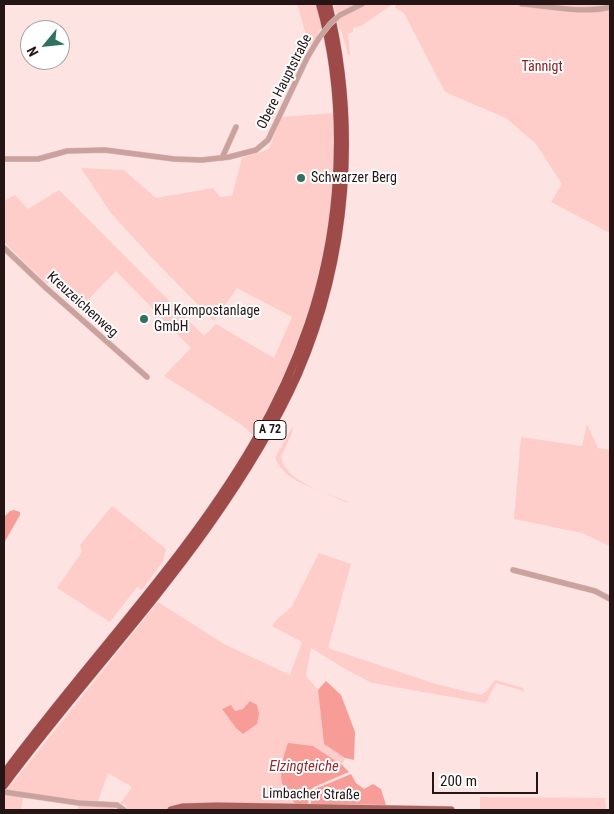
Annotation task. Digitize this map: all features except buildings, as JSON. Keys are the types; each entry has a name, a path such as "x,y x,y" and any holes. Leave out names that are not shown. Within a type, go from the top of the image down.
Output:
{"highway":[{"name":"A 72","path":"5,780 64,697 202,524 255,443 292,370 305,336 323,277 332,226 338,172 337,100 331,56 320,4"},
{"name":"A 72","path":"5,780 206,529 274,423 298,373 321,311 329,280 343,191 345,141 343,100 338,53 328,4"}],"main road":[{"name":"Limbacher Straße","path":"171,810 183,807 217,806 451,810"}],"street":[{"name":"Obere Hauptstraße","path":"4,159 38,160 60,152 86,150 121,152 182,160 222,158 256,150 266,143 307,58 319,38 340,15 362,4"},
{"path":"522,4 582,9 610,7"},
{"name":"Obere Hauptstraße","path":"222,158 236,127"},
{"name":"Kreuzeichenweg","path":"4,248 46,288 147,376"},
{"path":"513,570 595,591 610,599"},
{"path":"4,792 79,803 117,805 124,810"}],"green space":[{"path":"297,4 316,4 322,27 311,45 308,42"},
{"path":"333,4 355,4 336,13"},
{"path":"364,4 393,4 361,26 353,28 353,32 348,34 350,55 348,55 341,29 339,29 337,22 345,14"},
{"name":"Tännigt","path":"396,4 610,4 610,233 551,202 562,184 536,144 506,118 445,92 404,13 395,8"},
{"path":"334,113 334,156 331,198 326,239 317,280 306,319 291,358 274,397 253,435 242,425 164,376 191,348 116,271 85,303 55,276 47,284 4,242 4,201 15,195 28,209 59,190 204,336 216,324 274,358 292,317 237,288 214,321 110,212 81,168 124,170 156,198 213,188 220,197 232,196 242,158 269,149 281,117"},
{"path":"587,424 598,448 610,450 610,546 582,533 514,519 521,437 582,446"},
{"path":"293,426 292,433 281,457 284,466 299,480 351,503 303,484 290,476 279,465 275,458"},
{"path":"112,506 166,549 163,561 142,590 137,587 110,622 57,588 82,552 80,545"},
{"path":"319,553 351,564 328,648 436,684 481,695 487,691 495,680 523,688 524,691 496,683 486,703 372,683 311,648 306,676 318,690 324,744 345,758 342,765 313,746 281,786 296,804 182,806 161,810 128,810 125,804 120,804 132,787 108,773 98,801 66,799 7,790 158,602 224,644 290,675 302,642 272,626 292,606","holes":["231,706 235,711 243,709 236,728 223,709"]},
{"path":"4,795 23,797 21,810 4,810"},
{"path":"480,797 605,798 606,810 480,810"},
{"path":"78,805 110,807 118,810 78,810"}],"water":[{"path":"14,510 20,512 20,515 4,543 4,517"},
{"name":"Elzingteiche","path":"326,681 341,695 355,732 354,760 345,758 324,744 318,690"},
{"name":"Elzingteiche","path":"250,701 257,705 259,714 257,724 243,734 236,728 222,709 231,705 235,711 243,709"},
{"name":"Elzingteiche","path":"288,743 313,746 342,765 349,772 314,787 310,791 308,804 296,804 285,791 281,776 281,768"},
{"name":"Elzingteiche","path":"351,774 356,783 364,789 373,784 381,789 386,805 311,804 311,794 315,789"}],"place":[{"name":"Schwarzer Berg","path":"301,178"},
{"name":"KH Kompostanlage GmbH","path":"144,319"}]}
